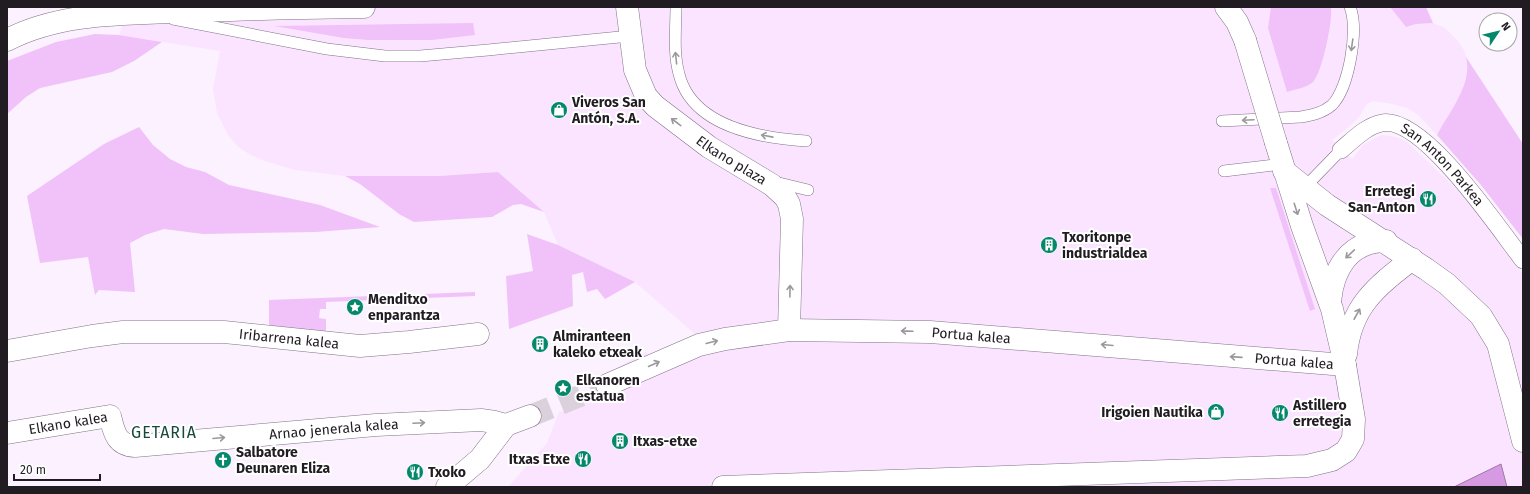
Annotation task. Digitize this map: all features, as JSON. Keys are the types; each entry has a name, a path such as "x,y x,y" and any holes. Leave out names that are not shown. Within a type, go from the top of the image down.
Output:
{"street":[{"path":"7,40 33,29 72,19 139,13 364,7"},
{"name":"Elkano plaza","path":"627,7 631,53 639,82 646,96 655,106 709,147 780,191 789,204 792,227 789,330"},
{"name":"Portua kalea","path":"723,487 1291,467 1320,464 1342,454 1349,447 1353,439 1354,420 1345,365 1330,303 1283,168 1245,40 1232,9"},
{"name":"San Anton Parkea","path":"1342,150 1367,129 1382,123 1389,123 1407,128 1433,150 1477,198 1523,260"},
{"path":"1283,168 1304,188 1386,241 1447,284 1481,316 1491,331 1501,352 1523,441"},
{"path":"1330,303 1333,279 1345,259 1363,244 1386,241"},
{"path":"1345,365 1350,328 1360,307 1386,280 1412,259"},
{"name":"Portua kalea","path":"607,385 699,345 725,339 789,330 943,333 1345,365"},
{"name":"Iribarrena kalea","path":"7,351 99,335 134,332 224,332 360,346 478,334"},
{"name":"Elkano kalea","path":"7,433 110,416 115,435"},
{"path":"447,487 480,459 506,425 530,416"},
{"name":"Arnao jenerala kalea","path":"115,435 122,443 135,446 376,425 481,420 506,425"}],"lane":[{"path":"676,7 676,62 679,76 691,98 714,118 736,128 762,136 806,141"},
{"path":"1222,121 1301,117 1313,115 1331,105 1341,90 1350,56 1354,27 1350,7"},
{"path":"139,13 327,49 385,56 420,56 630,36"},
{"path":"1304,188 1342,150"},
{"path":"1224,171 1283,168"},
{"path":"758,177 808,190"}],"shaded area":[{"path":"130,7 1390,7 1406,27 1416,24 1433,23 1445,28 1457,40 1464,50 1468,62 1461,93 1437,135 1418,115 1407,108 1372,101 1366,105 1360,116 1350,126 1332,140 1352,159 1363,145 1382,135 1396,137 1407,142 1468,200 1523,274 1523,487 1507,487 1501,464 1454,487 508,487 547,443 559,412 610,393 602,376 646,352 650,358 696,335 635,282 558,245 544,212 498,172 439,176 345,176 295,170 262,160 249,154 237,146 228,135 217,113 213,89 220,51 119,35"},
{"path":"1271,7 1331,8 1326,46 1320,68 1313,82 1307,86 1287,92 1268,28"},
{"path":"1390,7 1426,7 1433,23 1416,24 1406,27"},
{"path":"473,23 475,35 432,40 368,40 344,38 274,26"},
{"path":"95,34 119,35 162,42 134,61 112,72 40,88 26,97 7,114 7,61 56,42"},
{"path":"1466,57 1523,144 1523,239 1481,185 1437,135 1459,98 1466,77"},
{"path":"139,127 153,145 170,159 186,167 205,172 229,185 320,205 380,227 316,232 203,234 164,229 145,235 130,243 135,292 99,290 95,295 88,257 40,263 27,196 104,144"},
{"path":"498,172 544,212 521,204 513,205 492,217 414,222 399,214 360,184 345,176 439,176"},
{"path":"1270,188 1276,188 1315,309 1310,311"},
{"path":"527,234 558,245 635,282 605,299 597,289 587,292 583,272 572,275 573,306 509,329 506,276 533,271"},
{"path":"475,292 475,296 326,302 326,309 320,309 319,318 326,319 326,335 269,330 269,300"},
{"path":"1501,464 1507,487 1454,487 1458,485"}],"tunnel":[{"path":"530,416 607,385"}],"place":[{"name":"Viveros San Antón, S.A.","path":"559,110"},
{"name":"Erretegi San-Anton","path":"1428,199"},
{"name":"Txoritonpe industrialdea","path":"1049,245"},
{"name":"Menditxo enparantza","path":"355,307"},
{"name":"Almiranteen kaleko etxeak","path":"540,344"},
{"name":"Elkanoren estatua","path":"563,388"},
{"name":"Irigoien Nautika","path":"1216,412"},
{"name":"Astillero erretegia","path":"1280,413"},
{"name":"Itxas-etxe","path":"620,441"},
{"name":"Itxas Etxe","path":"583,459"},
{"name":"Salbatore Deunaren Eliza","path":"223,460"},
{"name":"Txoko","path":"415,472"}],"district":[{"name":"GETARIA","path":"164,432"}]}
